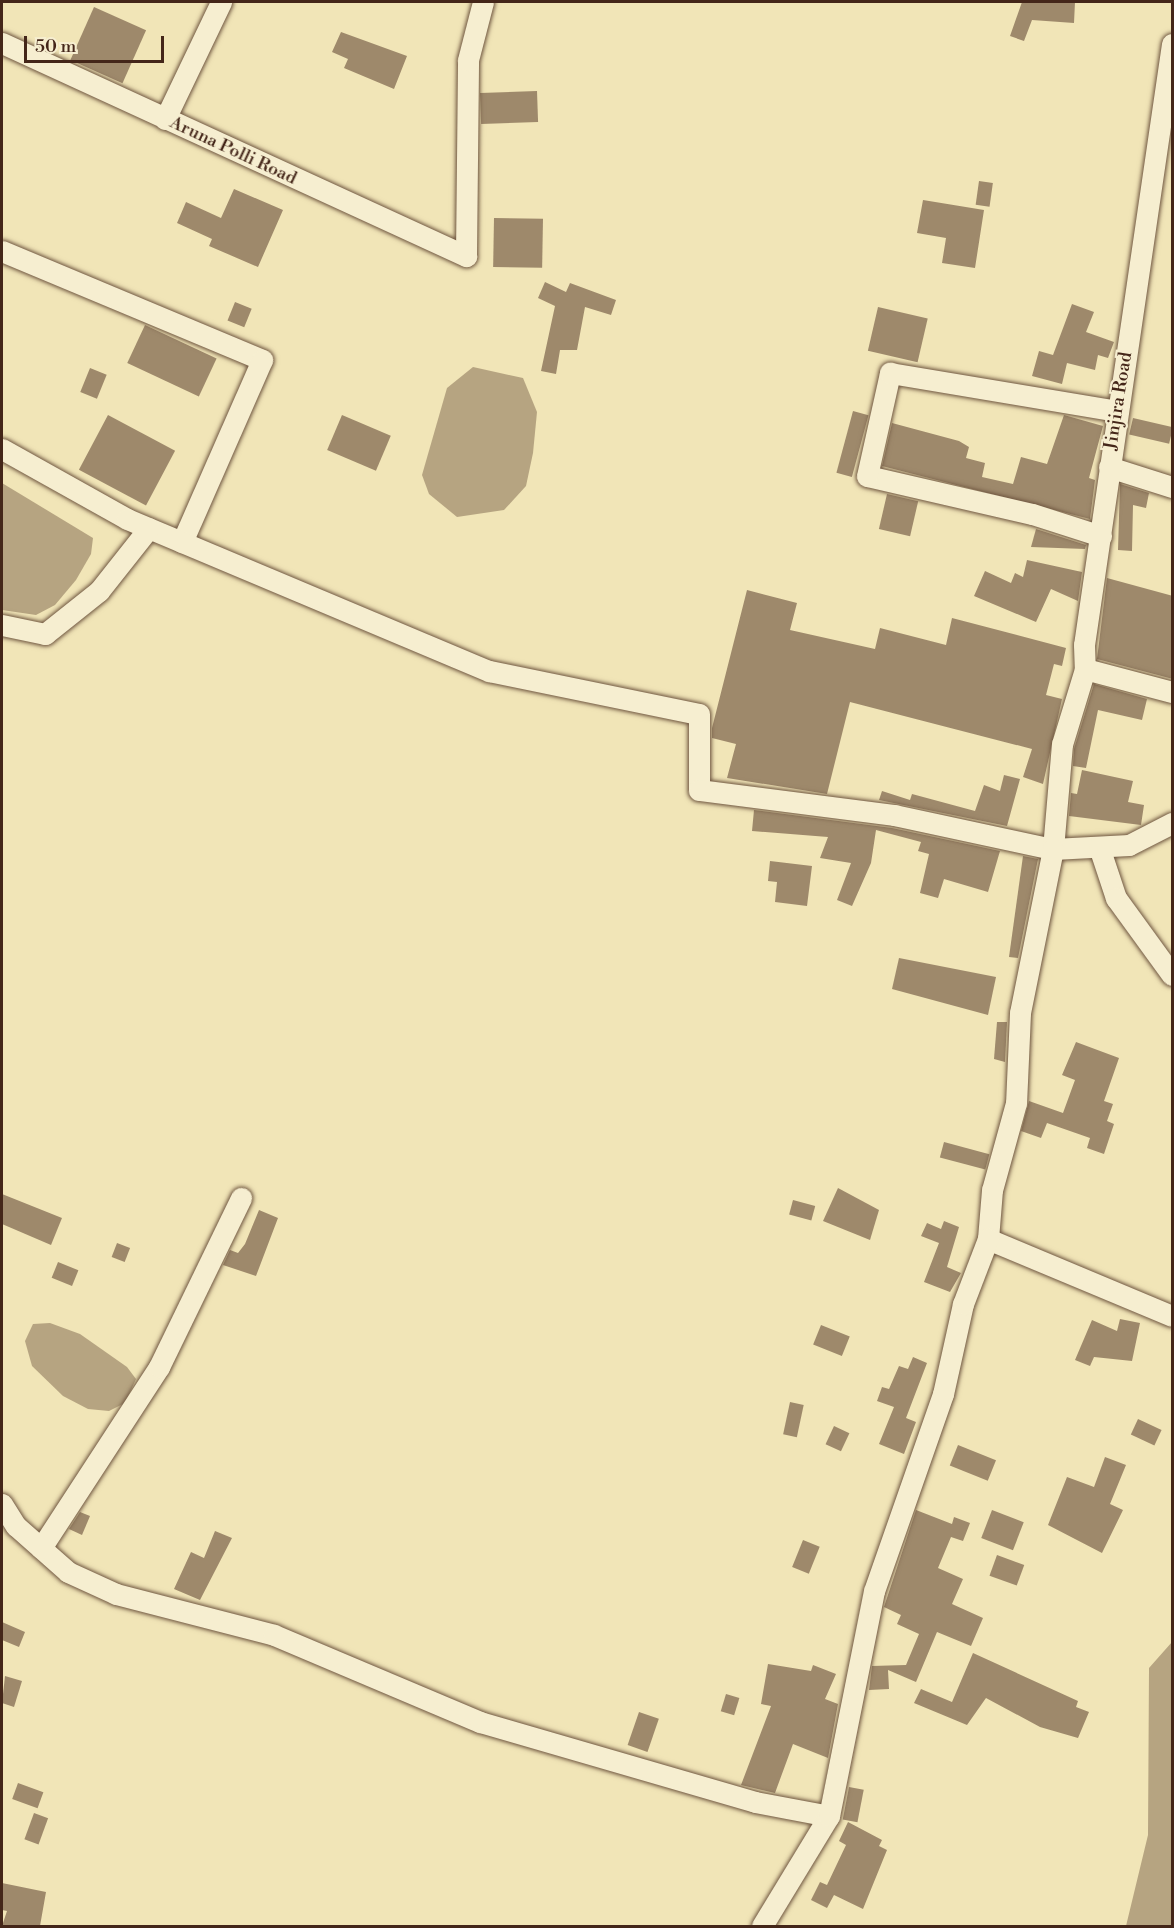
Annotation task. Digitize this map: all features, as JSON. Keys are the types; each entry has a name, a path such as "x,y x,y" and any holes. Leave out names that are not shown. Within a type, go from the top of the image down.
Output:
{"street":[{"path":"165,119 221,2"},
{"name":"Aruna Polli Road","path":"2,43 466,256 468,60 483,2"},
{"name":"Jinjira Road","path":"829,1816 874,1591 944,1394 963,1304 988,1239 992,1190 1016,1103 1020,1012 1053,849 1062,744 1085,669 1084,645 1109,467 1173,44"},
{"path":"2,251 262,360 182,542"},
{"path":"1101,536 1032,514 867,476 890,374 1117,411"},
{"path":"2,449 149,528 489,671 699,714 699,790 894,815 1053,849 1129,845 1173,823"},
{"path":"1109,467 1173,487"},
{"path":"2,625 45,634 99,591 149,528"},
{"path":"1085,669 1173,692"},
{"path":"1099,847 1116,897 1173,975"},
{"path":"41,1548 159,1367 241,1198"},
{"path":"988,1239 1173,1316"},
{"path":"2,1504 41,1548 68,1572 116,1594 274,1635 400,1686 432,1706 754,1802 829,1816 762,1926"}],"shaded area":[{"path":"473,367 523,378 537,412 533,453 526,486 504,510 457,517 429,494 422,475 447,388"},
{"path":"2,483 93,538 91,554 76,580 55,605 36,615 2,610"},
{"path":"50,1323 80,1334 127,1367 136,1379 125,1403 109,1411 88,1409 63,1396 32,1366 25,1341 33,1324"},
{"path":"1172,1642 1172,1926 1126,1926 1148,1835 1149,1668"}],"building":[{"path":"1022,2 1075,2 1074,23 1032,20 1024,41 1010,36"},
{"path":"94,7 146,30 122,83 70,60"},
{"path":"341,32 407,56 394,89 344,68 348,59 332,52"},
{"path":"537,91 538,122 481,124 480,93"},
{"path":"979,181 993,183 990,207 976,205"},
{"path":"234,189 283,210 258,267 209,246 212,239 177,223 186,202 221,218"},
{"path":"923,200 984,210 975,268 942,263 946,238 917,233"},
{"path":"494,218 543,219 542,268 493,267"},
{"path":"545,282 566,292 570,283 616,300 611,315 585,307 577,350 560,350 556,374 541,371 555,306 538,298"},
{"path":"235,302 252,309 244,327 228,321"},
{"path":"1072,304 1094,312 1086,332 1114,342 1108,358 1098,355 1095,370 1067,363 1062,384 1032,376 1039,351 1053,355"},
{"path":"878,307 928,318 918,362 868,351"},
{"path":"145,325 217,358 199,396 127,363"},
{"path":"90,368 107,375 97,399 80,392"},
{"path":"853,411 868,415 852,477 836,473"},
{"path":"108,415 175,451 146,505 79,470"},
{"path":"342,415 391,436 376,471 327,450"},
{"path":"1064,415 1103,426 1089,478 1095,480 1090,519 882,466 892,423 959,441 969,447 966,458 985,463 982,477 1013,484 1021,457 1047,464"},
{"path":"1133,418 1172,427 1169,444 1129,435"},
{"path":"1120,484 1149,493 1146,508 1133,505 1132,551 1118,550"},
{"path":"887,494 918,501 910,536 879,529"},
{"path":"1036,529 1086,545 1085,549 1031,547"},
{"path":"1027,560 1082,572 1078,601 1051,589 1036,622 974,596 985,571 1011,583 1015,573 1023,577"},
{"path":"1107,578 1173,596 1173,679 1097,659"},
{"path":"747,590 797,603 790,630 875,649 880,628 946,645 952,618 1066,648 1062,666 1054,664 1046,695 1062,699 1043,784 1023,777 1032,749 850,702 827,794 727,778 736,744 712,738 712,728"},
{"path":"1094,684 1147,699 1142,720 1098,710 1086,768 1073,766 1074,749"},
{"path":"1082,770 1133,781 1128,802 1144,805 1141,825 1069,816 1071,793 1077,794"},
{"path":"1004,775 1020,779 1007,826 879,800 882,791 910,800 912,794 975,811 984,785 1000,791"},
{"path":"754,810 892,828 1000,851 988,892 944,879 938,898 920,893 929,854 918,851 921,842 876,830 871,863 852,906 837,900 851,863 820,858 828,837 752,831"},
{"path":"1023,856 1038,859 1018,958 1009,957"},
{"path":"770,861 812,866 807,906 775,902 777,882 768,881"},
{"path":"899,958 996,977 988,1015 892,989"},
{"path":"997,1022 1007,1022 1005,1062 994,1059"},
{"path":"1076,1042 1119,1058 1104,1101 1113,1104 1107,1121 1114,1124 1104,1154 1087,1148 1090,1138 1047,1123 1041,1138 1021,1131 1029,1101 1063,1113 1075,1080 1062,1075"},
{"path":"944,1142 989,1154 985,1170 940,1157"},
{"path":"838,1188 879,1210 870,1240 823,1221"},
{"path":"2,1194 62,1218 51,1245 2,1224"},
{"path":"793,1200 815,1206 811,1220 789,1214"},
{"path":"259,1210 278,1218 256,1276 223,1265 230,1250 238,1253 245,1244"},
{"path":"944,1221 959,1227 947,1267 961,1273 950,1292 924,1282 939,1243 921,1236 927,1223 941,1229"},
{"path":"117,1243 130,1248 125,1262 112,1257"},
{"path":"58,1262 78,1270 72,1286 52,1278"},
{"path":"1120,1319 1140,1323 1132,1361 1094,1357 1090,1366 1075,1360 1092,1320 1117,1331"},
{"path":"821,1325 850,1337 842,1356 813,1344"},
{"path":"913,1357 927,1363 906,1418 916,1422 904,1454 879,1444 894,1407 877,1401 882,1387 889,1389 899,1366 908,1369"},
{"path":"790,1402 804,1405 797,1437 783,1434"},
{"path":"1138,1419 1162,1430 1154,1445 1131,1434"},
{"path":"834,1426 849,1433 841,1451 826,1444"},
{"path":"958,1445 996,1460 988,1481 950,1465"},
{"path":"1105,1457 1126,1465 1110,1504 1123,1510 1102,1553 1048,1525 1067,1477 1094,1487"},
{"path":"916,1510 952,1524 954,1517 970,1523 963,1541 951,1537 938,1568 963,1579 952,1604 983,1618 971,1646 937,1632 916,1682 888,1670 889,1689 869,1690 872,1666 906,1665 919,1634 897,1624 901,1615 884,1607"},
{"path":"992,1510 1024,1522 1013,1550 981,1538"},
{"path":"80,1512 90,1516 82,1535 69,1529"},
{"path":"215,1531 232,1538 200,1600 174,1589 191,1552 204,1558"},
{"path":"803,1540 820,1547 809,1574 792,1567"},
{"path":"997,1555 1024,1565 1017,1586 989,1576"},
{"path":"2,1622 25,1632 19,1647 2,1640"},
{"path":"973,1653 1078,1701 1076,1707 1089,1712 1078,1738 1040,1727 986,1698 967,1725 914,1703 921,1689 952,1702"},
{"path":"768,1664 811,1671 813,1665 836,1674 825,1699 838,1704 828,1758 793,1744 775,1793 741,1785 771,1706 761,1704"},
{"path":"5,1676 22,1681 14,1707 2,1703"},
{"path":"726,1694 739,1698 734,1715 721,1711"},
{"path":"639,1712 659,1719 647,1752 628,1745"},
{"path":"18,1783 43,1792 38,1808 12,1799"},
{"path":"849,1787 864,1790 857,1822 843,1819"},
{"path":"34,1813 48,1818 39,1844 24,1839"},
{"path":"848,1822 882,1840 879,1846 887,1850 863,1909 834,1895 827,1908 811,1900 820,1882 827,1885 846,1845 839,1841"},
{"path":"2,1883 46,1892 40,1926 2,1926 7,1911 2,1910"}]}
